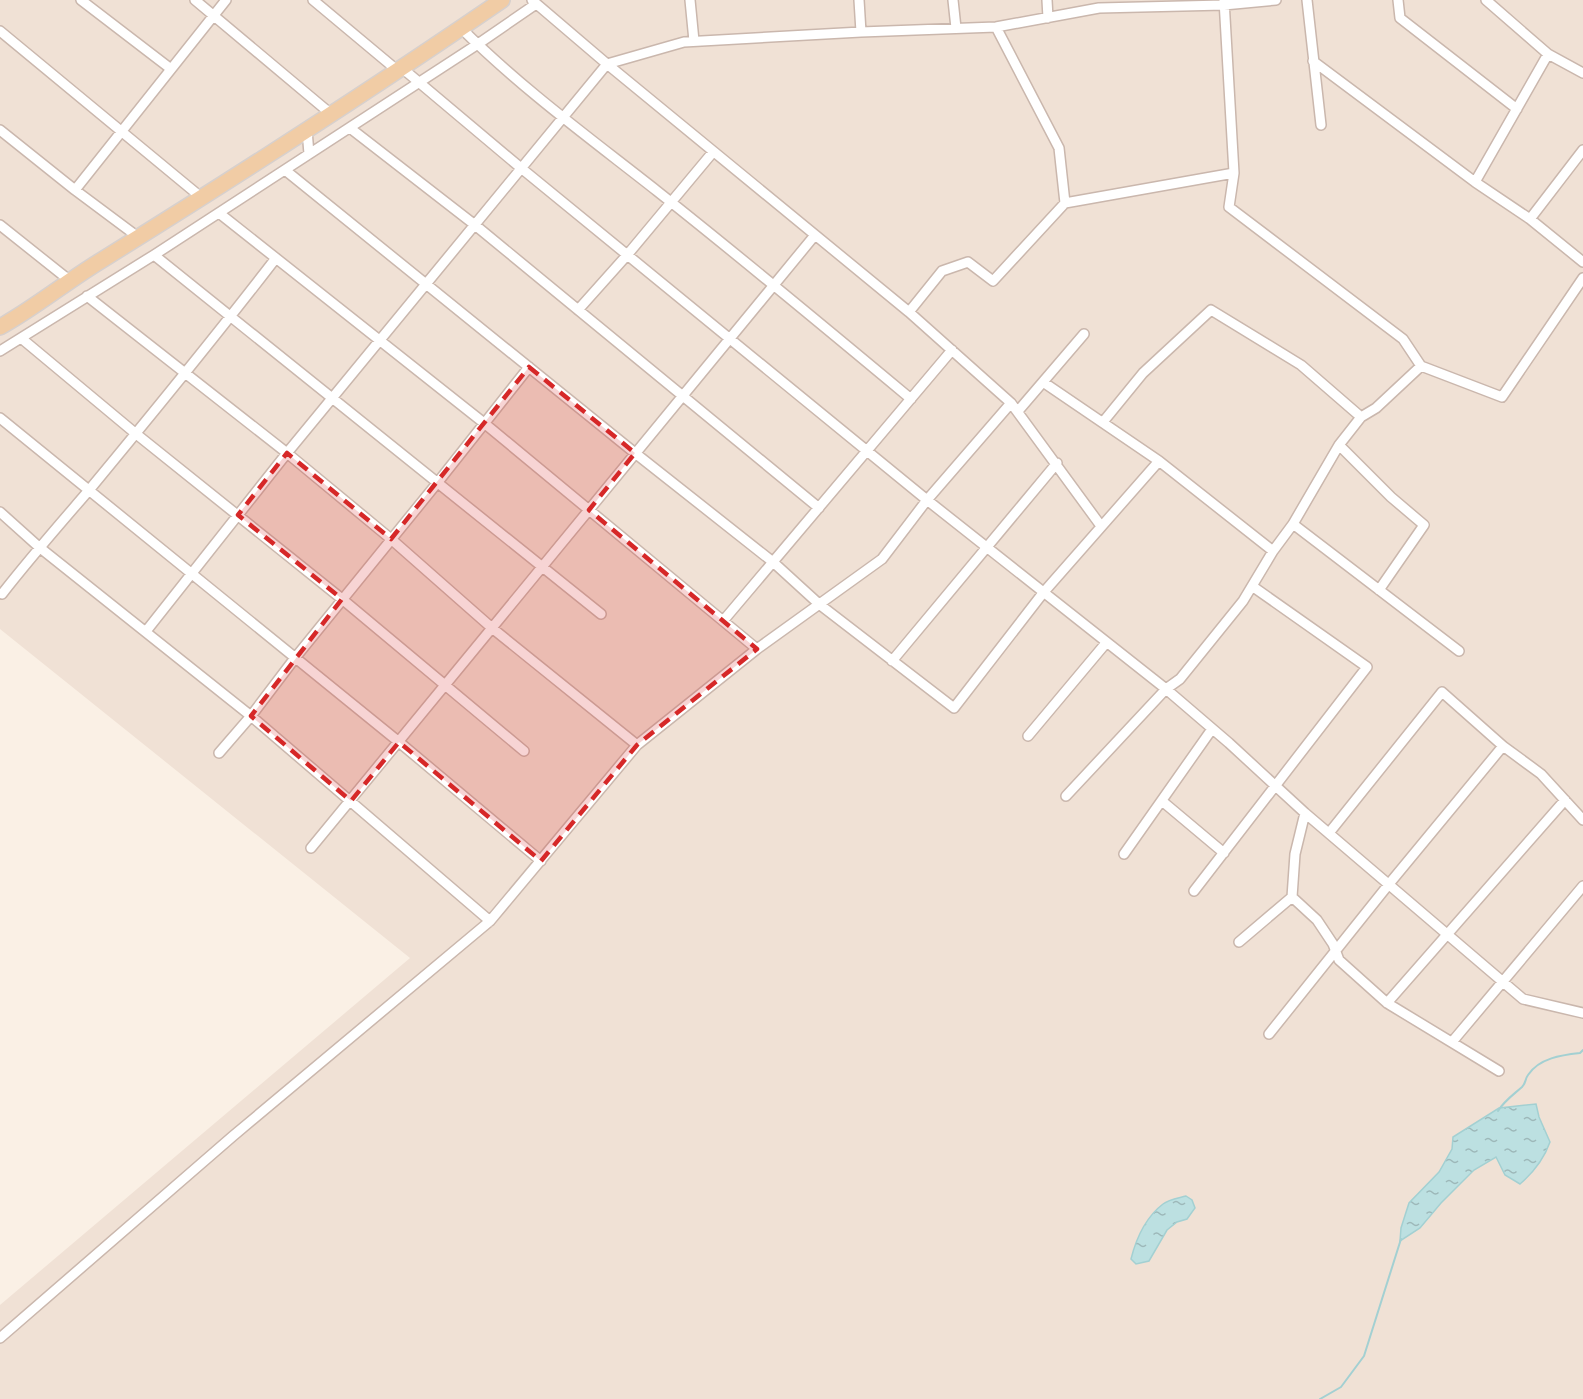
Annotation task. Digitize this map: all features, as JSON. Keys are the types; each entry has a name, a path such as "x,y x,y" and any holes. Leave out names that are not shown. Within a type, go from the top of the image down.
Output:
{"main road":[{"path":"0,327 25,313 69,280 307,130 502,0"}],"street":[{"path":"81,0 171,69"},
{"path":"195,0 331,114"},
{"path":"75,190 226,0"},
{"path":"690,0 694,41"},
{"path":"859,0 861,32"},
{"path":"953,0 956,28"},
{"path":"1047,0 1048,18"},
{"path":"147,630 286,453 607,64 694,41 996,27 1099,8 1276,0"},
{"path":"1307,0 1321,125"},
{"path":"1398,0 1400,18 1517,109"},
{"path":"1486,0 1548,54 1583,73"},
{"path":"1495,8 1502,0"},
{"path":"320,2 400,69 421,81 521,168 987,549 1166,689 1305,813 1523,999 1583,1013"},
{"path":"0,351 350,128 478,44 534,2 909,312 1011,403 1101,526"},
{"path":"1224,2 1234,173 1229,207 1404,339 1421,366 1502,397 1583,278"},
{"path":"996,27 1059,148 1065,203"},
{"path":"461,28 563,117 775,284 911,399"},
{"path":"0,31 201,198"},
{"path":"1474,182 1548,54"},
{"path":"1313,61 1474,182 1530,219 1583,262"},
{"path":"350,128 475,225 819,508"},
{"path":"0,130 138,237"},
{"path":"307,130 309,154"},
{"path":"1530,219 1583,150"},
{"path":"578,310 713,152"},
{"path":"285,170 773,562 819,604 954,708 1043,593 1159,461"},
{"path":"909,312 942,271 968,262 993,281 1065,203 1234,173"},
{"path":"219,213 484,423 757,649"},
{"path":"0,225 69,280"},
{"path":"311,848 815,235"},
{"path":"154,255 601,614"},
{"path":"2,594 231,317 276,258"},
{"path":"87,296 392,539 492,628 637,745"},
{"path":"1103,422 1143,373 1211,310 1301,365 1361,417"},
{"path":"25,313 34,330"},
{"path":"1018,411 1084,334"},
{"path":"21,338 342,599 524,751"},
{"path":"723,621 952,350"},
{"path":"1066,796 1166,689 1180,679 1243,601 1273,551 1293,524 1339,445 1361,417 1376,408 1421,366"},
{"path":"219,753 529,367"},
{"path":"1042,382 1159,461 1273,551"},
{"path":"0,1338 233,1136 490,921 637,745 757,649 882,559 927,500 1011,403"},
{"path":"0,418 399,742 541,861"},
{"path":"1339,445 1391,497 1424,525 1379,590"},
{"path":"892,661 1057,463"},
{"path":"0,512 39,547 147,630 251,716 490,921"},
{"path":"1293,524 1460,651"},
{"path":"1194,891 1367,667 1252,586"},
{"path":"1028,736 1106,643"},
{"path":"1329,833 1442,692 1503,746 1541,774 1583,820"},
{"path":"1124,854 1212,729"},
{"path":"1269,1034 1503,746"},
{"path":"1387,1003 1565,800"},
{"path":"1162,801 1224,853"},
{"path":"1239,942 1292,897 1295,854 1305,813"},
{"path":"1452,1042 1583,886"},
{"path":"1292,897 1317,920 1339,960 1387,1003 1499,1071"}],"highlighted area":[{"path":"529,367 635,453 589,510 757,649 637,745 541,861 399,742 351,801 251,716 342,599 238,515 287,453 391,539"}],"shaded area":[{"path":"0,0 1583,0 1583,1399 0,1399 0,1305 410,958 0,629"}],"water":[{"path":"1536,1104 1550,1142 1542,1160 1530,1175 1520,1184 1505,1175 1496,1157 1474,1170 1420,1228 1400,1241 1401,1228 1409,1203 1439,1172 1452,1149 1453,1137 1499,1108"},
{"path":"1186,1196 1192,1200 1195,1208 1187,1219 1177,1222 1167,1230 1149,1261 1136,1264 1131,1259 1133,1251 1142,1229 1152,1215 1165,1202"}],"waterway":[{"path":"1498,1111 1522,1087 1528,1075 1538,1065 1559,1056 1580,1053 1583,1050"},
{"path":"1320,1399 1341,1387 1364,1356 1401,1239"}]}
